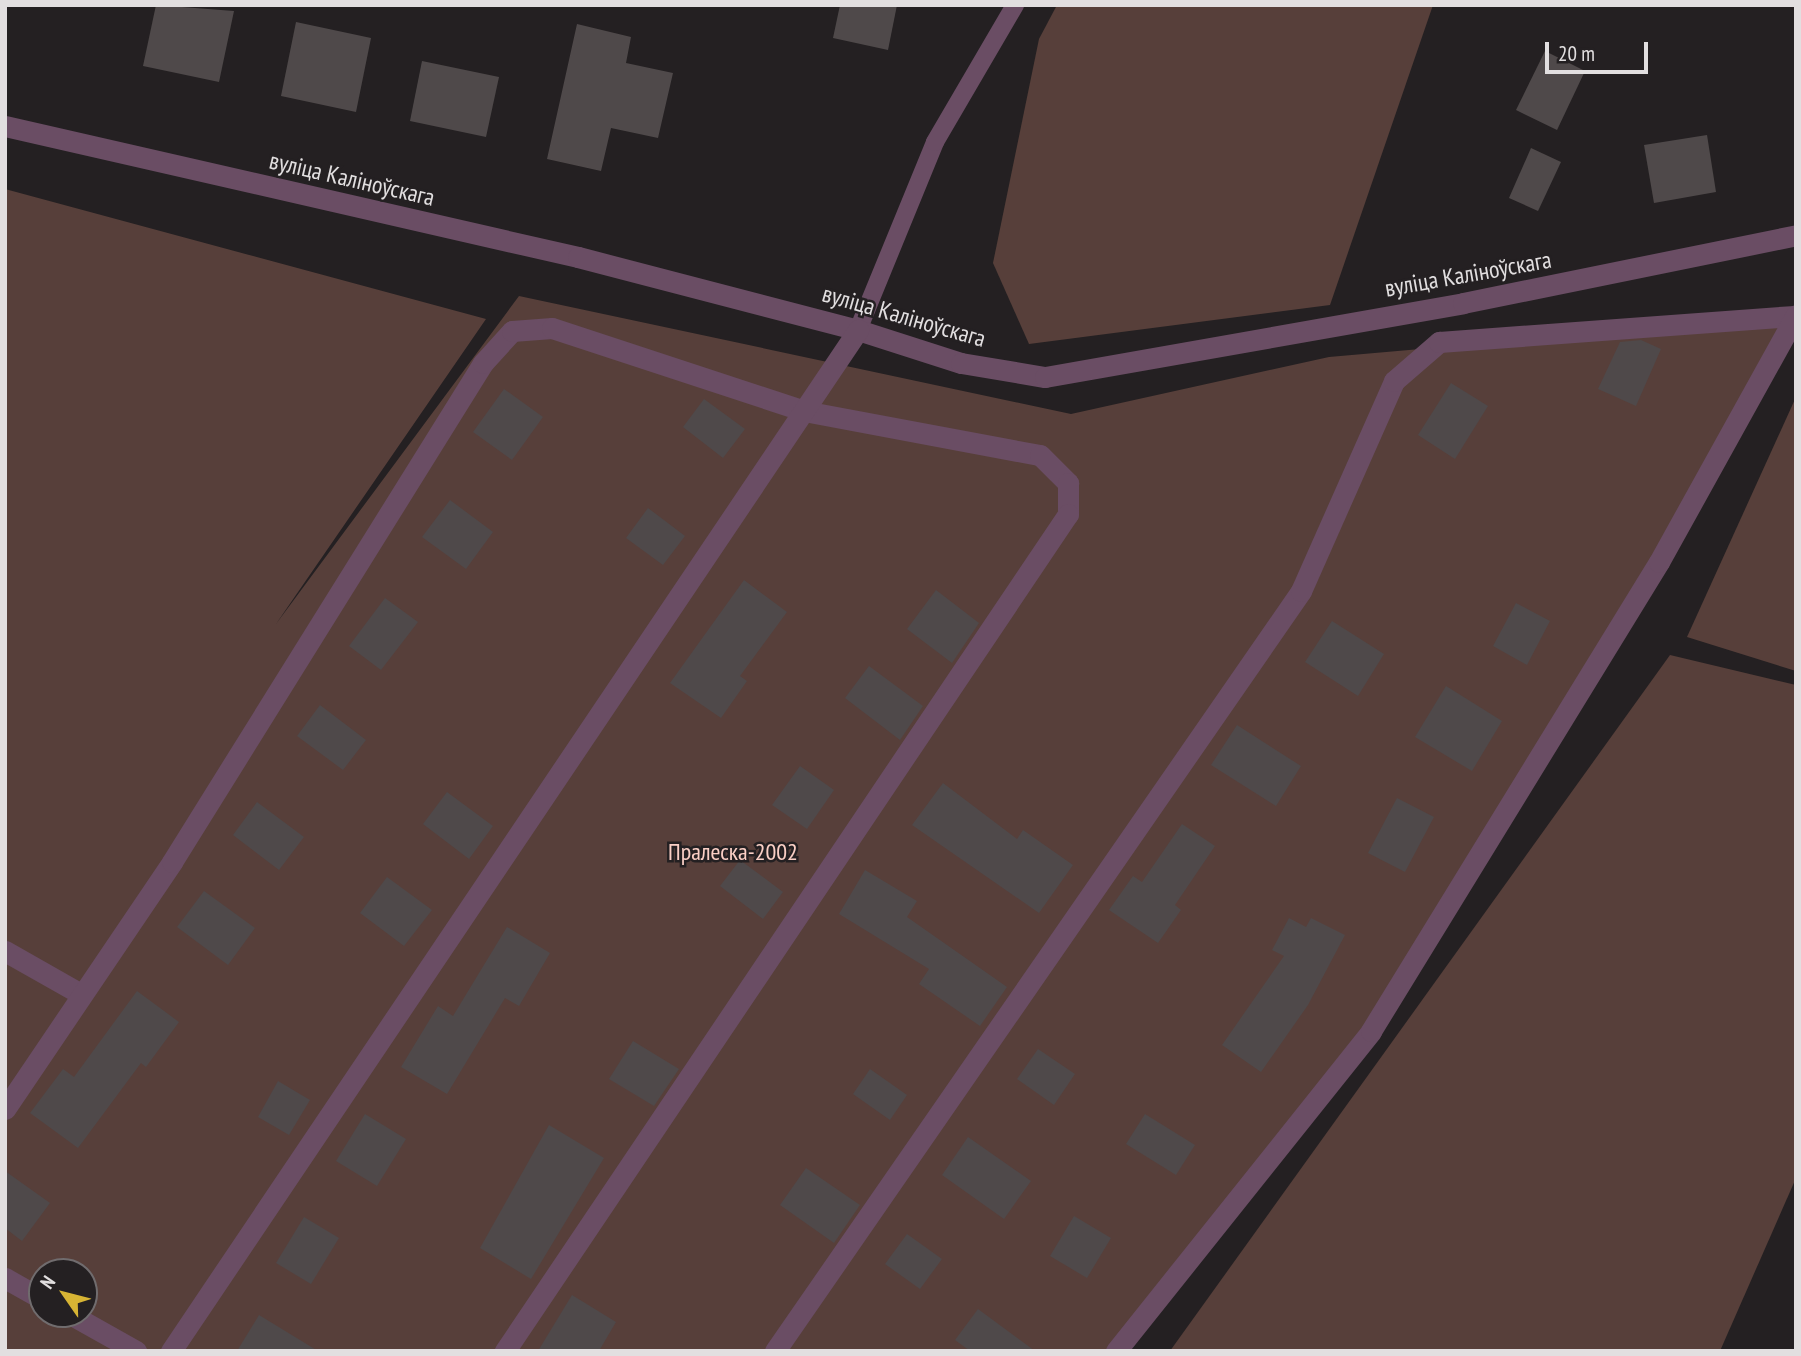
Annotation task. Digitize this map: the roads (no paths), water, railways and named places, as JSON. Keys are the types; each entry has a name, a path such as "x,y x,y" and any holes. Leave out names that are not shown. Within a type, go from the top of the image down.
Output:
{"street":[{"name":"вуліца Каліноўскага","path":"5,126 578,257 858,330 961,363 1045,377 1528,290 1796,235"},
{"path":"775,1351 1301,591 1394,382 1440,342 1795,315"},
{"path":"1116,1351 1371,1031 1659,562 1795,315"},
{"path":"5,1109 79,993 172,862 483,363 512,331 552,328 804,411 1040,455 1068,484 1068,514 505,1351"},
{"path":"171,1351 858,330"},
{"path":"5,951 79,993"},
{"path":"5,1278 28,1291"},
{"path":"95,1328 136,1351"}],"lane":[{"path":"858,330 935,142 1015,5"}],"park label":[{"name":"Пралеска-2002","path":"733,852"}]}
